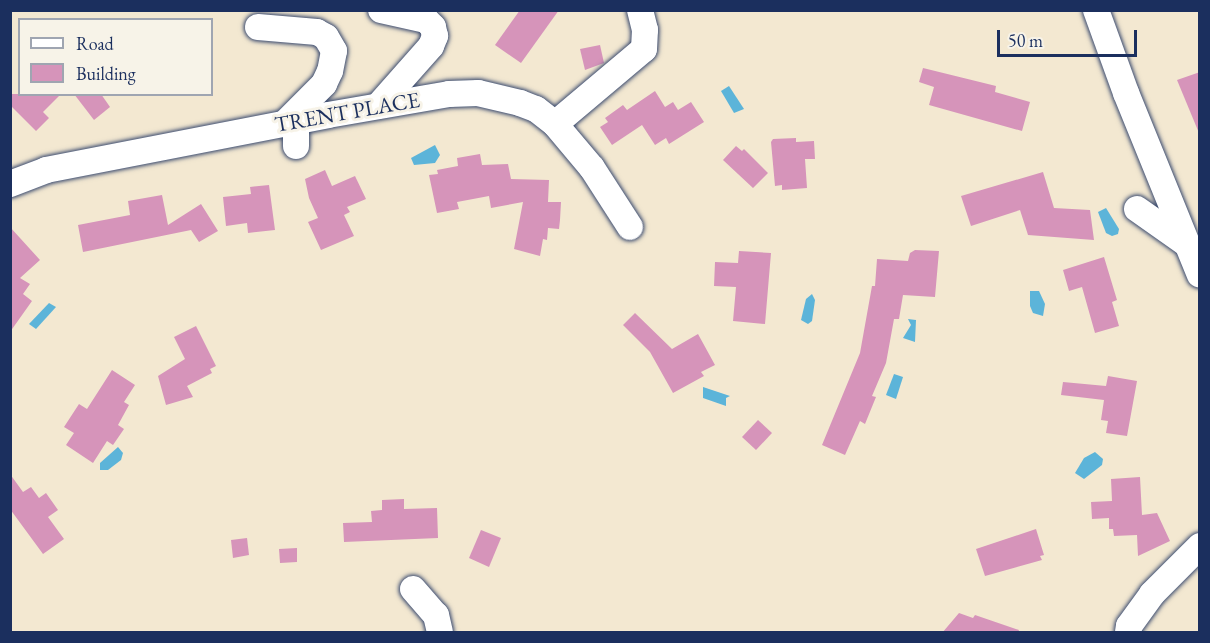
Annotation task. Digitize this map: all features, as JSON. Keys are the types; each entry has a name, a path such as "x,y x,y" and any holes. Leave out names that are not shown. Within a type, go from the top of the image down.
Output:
{"street":[{"path":"378,106 431,46 435,36 433,27 426,20 381,10"},
{"path":"555,123 644,49 645,30 640,10"},
{"path":"1096,10 1126,93 1200,276"},
{"path":"258,27 316,32 326,37 334,51 330,71 324,84 292,130"},
{"name":"TRENT PLACE","path":"10,184 46,170 292,130 378,106 449,94 478,93 536,109 555,123 592,168 630,227"},
{"path":"1137,209 1188,245"},
{"path":"1128,633 1129,626 1152,594 1200,546"},
{"path":"413,589 436,615 440,633"}],"water":[{"path":"729,86 744,109 734,113 721,91"},
{"path":"435,145 440,155 435,163 414,165 411,158"},
{"path":"1106,208 1119,229 1118,234 1112,236 1106,233 1098,212"},
{"path":"1030,291 1039,291 1045,304 1043,316 1033,313 1030,306"},
{"path":"812,294 815,300 812,321 808,324 801,320 806,299"},
{"path":"49,303 56,307 36,329 29,324"},
{"path":"908,319 916,320 915,342 903,338 911,325"},
{"path":"894,374 903,377 896,399 886,395"},
{"path":"703,387 730,396 726,398 726,406 703,398"},
{"path":"118,447 123,453 121,460 108,470 100,470 100,463"},
{"path":"1095,452 1103,459 1102,465 1084,479 1075,473 1084,458"}],"building":[{"path":"520,10 559,10 521,63 495,45"},
{"path":"600,45 604,63 585,70 580,49"},
{"path":"923,68 996,86 995,92 1030,102 1022,131 929,105 934,87 919,82"},
{"path":"1200,72 1200,133 1199,133 1177,80"},
{"path":"655,91 665,107 673,102 678,110 691,102 704,122 669,144 666,138 655,145 642,125 612,145 600,127 608,122 605,118 623,105 627,110"},
{"path":"10,94 59,96 43,112 49,118 36,131 10,105"},
{"path":"76,96 102,96 110,107 94,120"},
{"path":"796,138 796,142 814,141 815,159 805,159 807,188 782,190 782,185 775,186 771,142 773,139"},
{"path":"736,146 742,151 744,149 768,173 753,188 723,160"},
{"path":"480,154 482,165 508,164 511,179 549,180 548,202 561,202 559,229 548,228 547,240 543,239 540,256 514,249 523,202 491,208 489,196 457,202 459,209 437,213 429,175 438,174 437,170 458,166 457,158"},
{"path":"325,170 332,186 355,176 366,199 347,207 350,212 344,215 354,236 321,250 308,222 318,218 309,198 305,179"},
{"path":"1043,172 1054,208 1090,210 1094,240 1028,235 1020,210 971,226 961,196"},
{"path":"269,185 275,230 248,233 247,223 226,226 223,197 251,194 250,187"},
{"path":"162,195 168,225 201,204 218,231 199,242 191,230 83,252 78,225 130,215 128,201"},
{"path":"10,227 40,260 20,278 30,284 23,294 32,301 10,332"},
{"path":"915,250 939,251 935,297 903,295 899,319 894,319 886,363 872,396 876,397 865,424 860,421 845,455 822,445 860,353 872,286 875,286 877,259 908,261 910,253"},
{"path":"739,251 771,253 765,324 733,321 736,287 714,286 715,262 738,263"},
{"path":"1104,257 1117,300 1112,302 1119,326 1095,333 1082,287 1069,291 1063,270"},
{"path":"635,313 672,349 698,334 715,365 701,372 704,376 673,393 650,352 623,325"},
{"path":"196,326 216,366 210,369 212,373 187,386 193,397 166,405 158,376 185,359 174,337"},
{"path":"112,370 135,385 124,402 129,405 118,425 124,429 113,445 107,441 93,463 66,445 74,433 64,427 79,404 87,409"},
{"path":"1108,376 1137,381 1127,436 1106,433 1108,421 1101,420 1104,400 1061,395 1063,382 1106,386"},
{"path":"758,420 772,433 756,450 742,437"},
{"path":"10,474 23,492 31,487 39,498 46,493 58,510 48,517 64,539 43,554 10,509"},
{"path":"1140,477 1142,515 1157,513 1170,541 1138,556 1137,535 1114,536 1113,529 1109,529 1109,518 1092,519 1091,502 1112,501 1111,479"},
{"path":"404,499 404,509 437,508 438,538 344,542 343,523 372,522 371,511 382,510 382,500"},
{"path":"1036,529 1044,555 1040,556 1042,560 985,576 976,549"},
{"path":"481,530 501,538 489,567 469,558"},
{"path":"247,538 249,555 233,558 231,540"},
{"path":"297,548 297,562 280,563 279,549"},
{"path":"959,613 973,618 975,615 1019,630 1018,633 942,633"}]}
